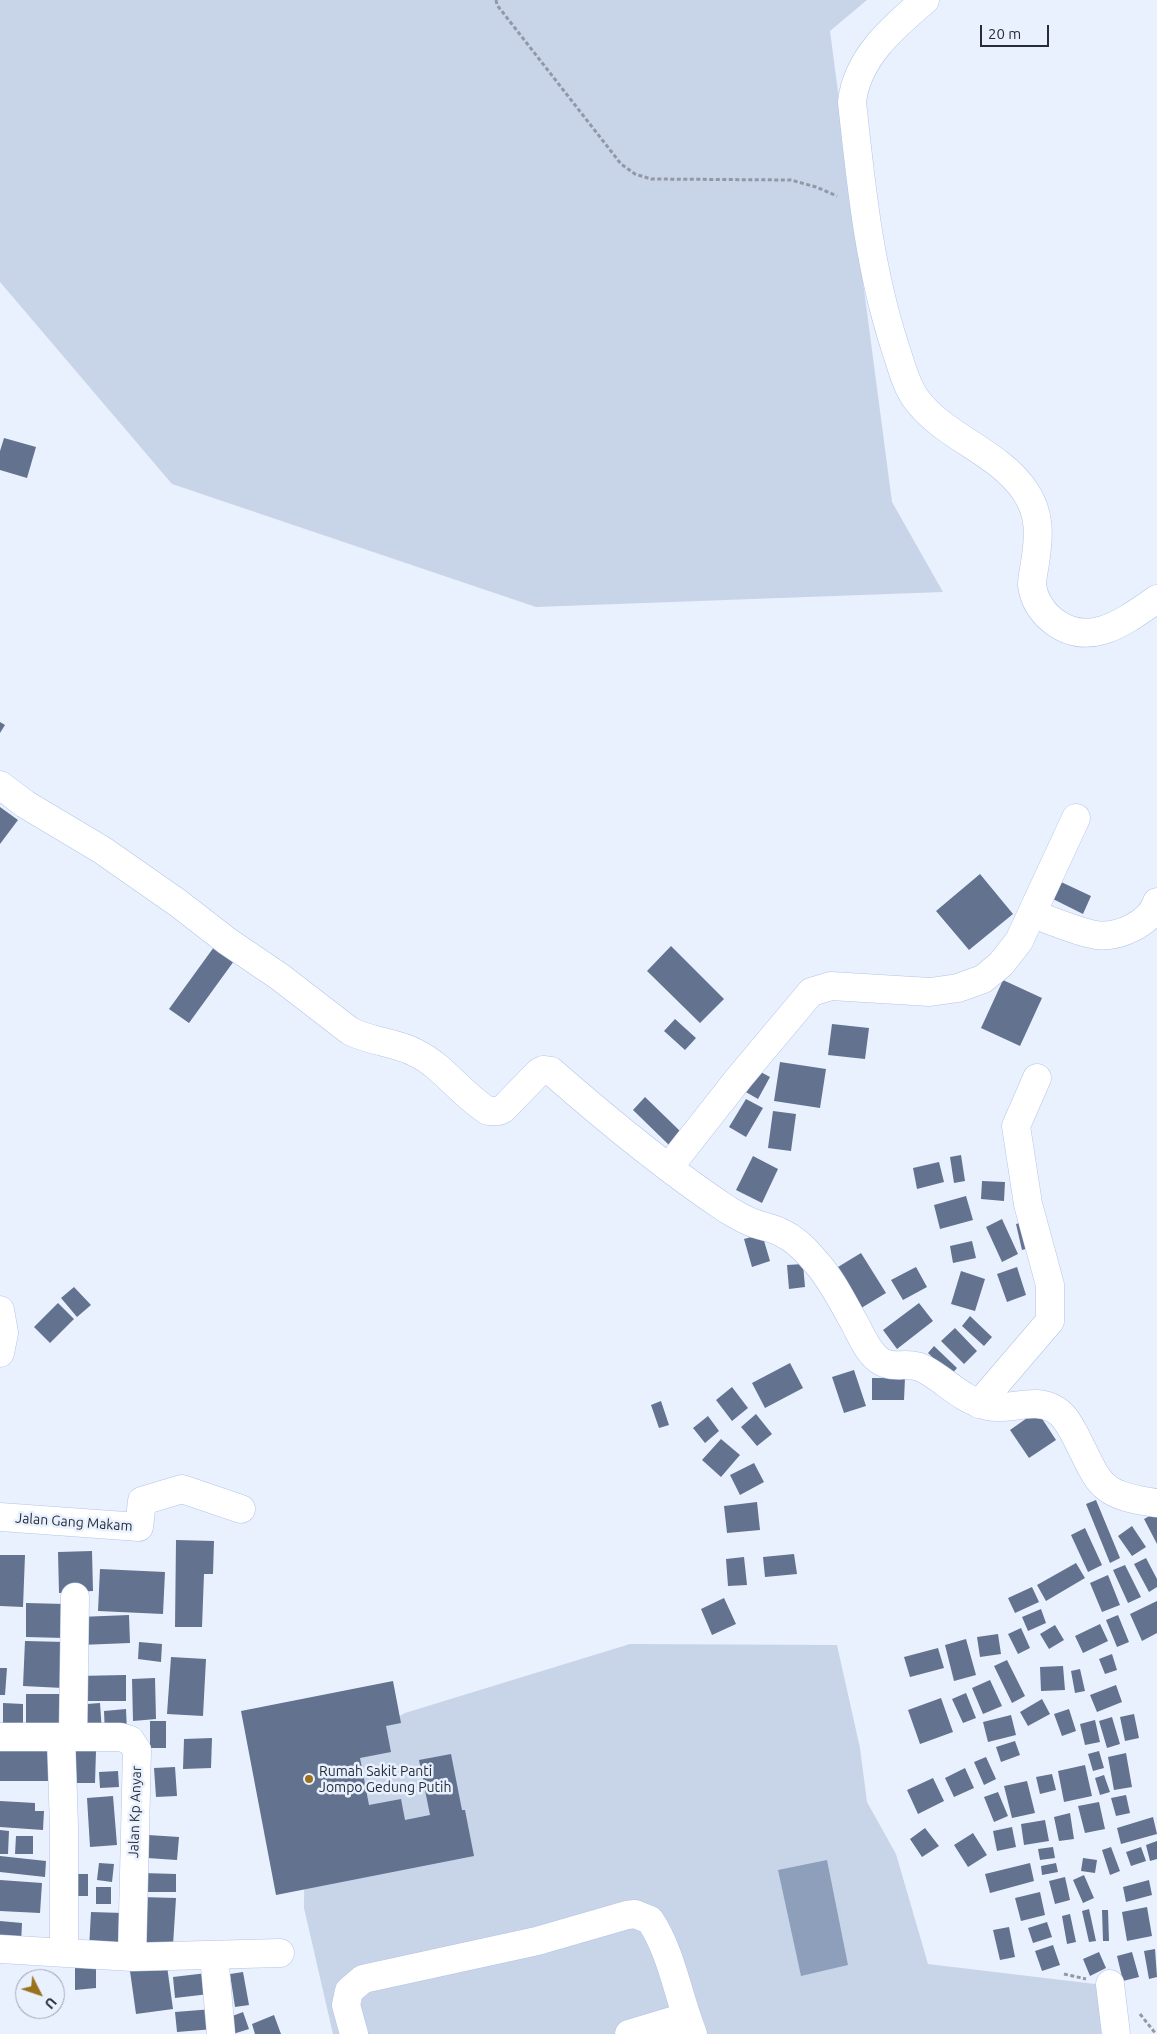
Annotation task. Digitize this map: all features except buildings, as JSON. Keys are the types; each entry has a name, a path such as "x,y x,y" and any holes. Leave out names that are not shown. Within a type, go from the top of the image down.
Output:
{"street":[{"path":"924,0 901,20 878,45 860,72 854,86 852,102 864,212 873,266 891,336 906,381 916,398 943,424 995,460 1026,491 1039,523 1032,582 1033,595 1039,607 1056,623 1066,629 1084,633 1112,628 1157,600"},
{"path":"0,785 32,808 102,850 178,903 350,1031 360,1036 418,1054 488,1111 504,1109 539,1072 548,1070 669,1167 729,1210 755,1224 781,1232 802,1247 817,1262 875,1357 882,1362 887,1364 910,1364 925,1369 952,1389 980,1404 1000,1407 1048,1405 1063,1416 1095,1476 1103,1486 1127,1499 1157,1503"},
{"path":"669,1167 739,1078 811,992 818,988 831,986 930,992 958,988 982,979 1001,964 1019,941 1076,818"},
{"path":"1032,914 1096,935 1108,934 1142,922 1154,910 1157,902"},
{"path":"980,1404 1050,1321 1050,1285 1028,1204 1016,1126 1037,1078"},
{"path":"0,1310 4,1333 0,1353"},
{"name":"Jalan Gang Makam","path":"0,1517 139,1527 142,1501 182,1489 241,1509"},
{"path":"64,1953 64,1827 67,1737 76,1597"},
{"name":"Jalan Kp Anyar","path":"0,1737 120,1737 130,1740 137,1750 132,1956"},
{"path":"354,2034 346,2005 349,1991 363,1979 538,1940 635,1914 650,1920 664,1944 690,2026 629,2034"},
{"path":"0,1949 132,1956 280,1953"},
{"path":"214,1955 221,2034"},
{"path":"1110,1984 1116,2034"}],"path":[{"path":"496,0 497,5 621,164 635,174 651,179 791,180 835,195 864,212"}],"shaded area":[{"path":"0,0 867,0 830,31 892,502 943,592 536,607 172,484 0,282"},
{"path":"630,1644 837,1645 860,1748 867,1802 896,1854 928,1964 1095,1984 1110,1994 1113,2034 333,2034 304,1908 305,1771 405,1713"},
{"path":"827,1860 848,1965 801,1976 778,1870"}],"place":[{"name":"Rumah Sakit Panti Jompo Gedung Putih","path":"309,1779"}]}
